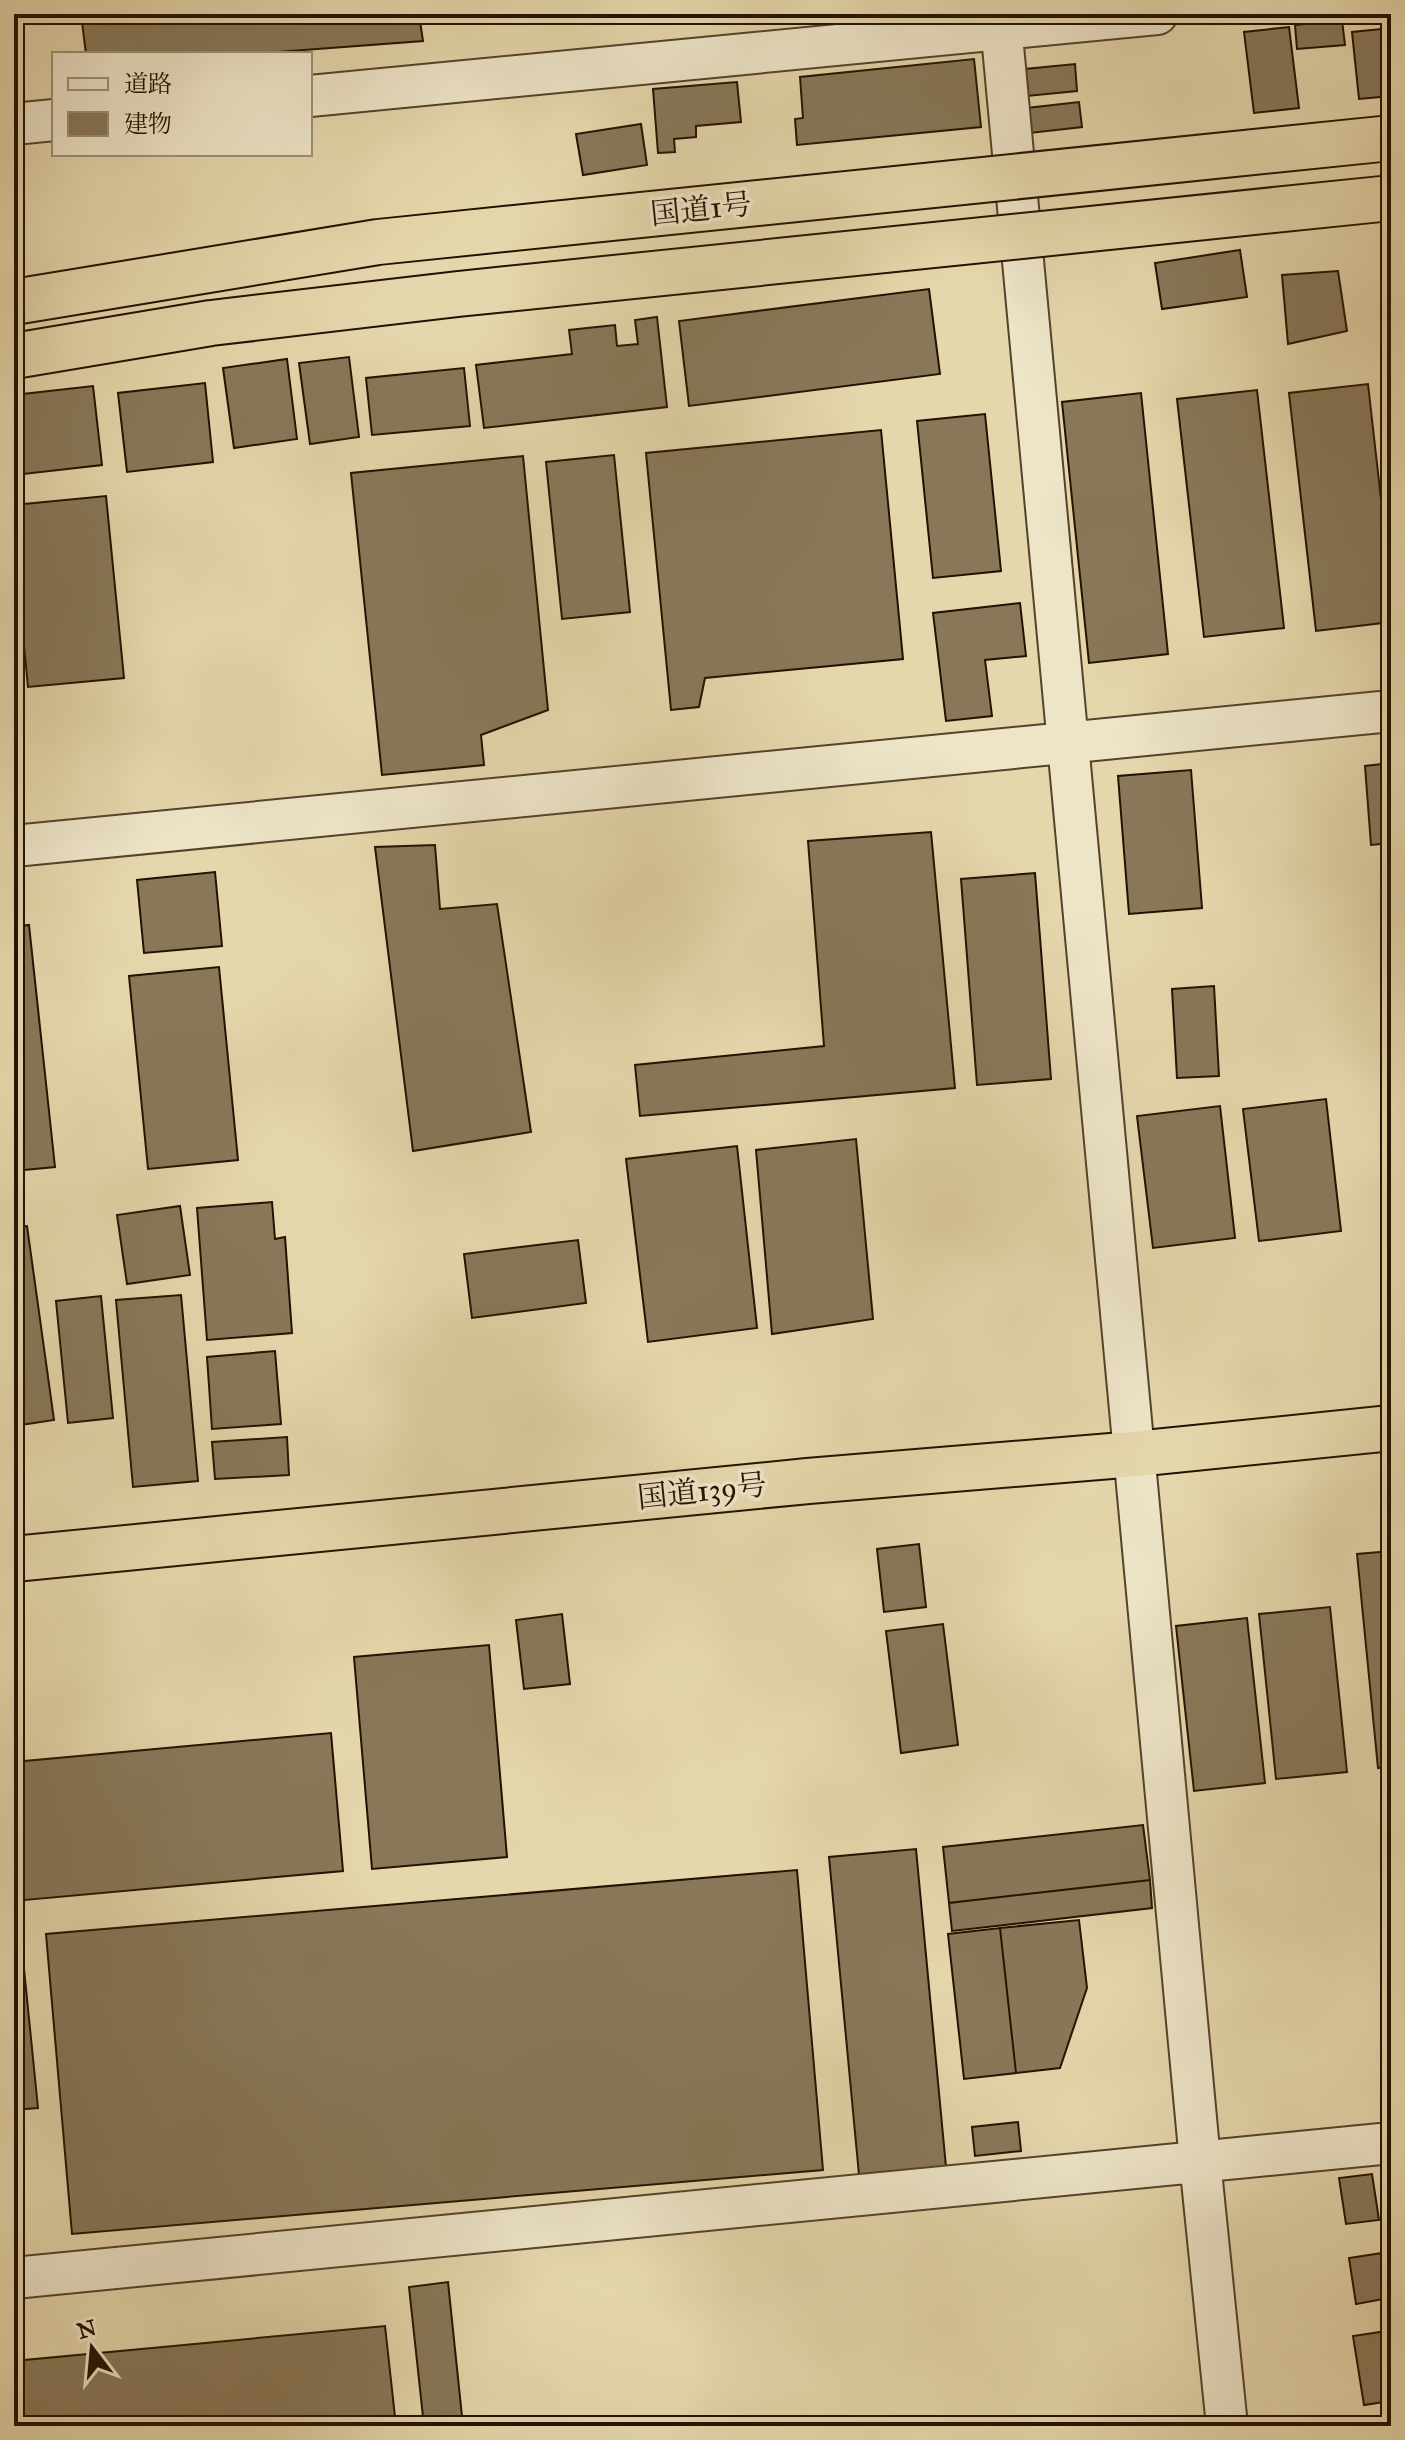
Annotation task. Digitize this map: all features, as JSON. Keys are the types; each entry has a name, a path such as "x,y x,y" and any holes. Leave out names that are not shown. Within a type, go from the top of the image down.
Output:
{"highway":[{"name":"国道1号","path":"14,302 378,242 1391,138"},
{"name":"国道1号","path":"14,356 211,323 458,294 1391,198"},
{"name":"国道139号","path":"14,1559 808,1481 1135,1454 1391,1428"}],"street":[{"path":"312,96 1001,22 1157,14"},
{"path":"1001,22 1227,2426"},
{"path":"14,124 52,120"},
{"path":"14,846 1391,711"},
{"path":"14,2278 1391,2143"}],"building":[{"path":"81,14 419,14 423,41 277,52 86,52"},
{"path":"1342,20 1345,45 1297,49 1295,25"},
{"path":"1289,27 1299,108 1254,113 1244,32"},
{"path":"1391,28 1391,96 1359,99 1352,32"},
{"path":"974,59 981,127 797,145 795,119 803,118 800,77"},
{"path":"1075,64 1077,91 1027,96 1025,69"},
{"path":"737,82 741,122 696,126 696,137 674,139 675,152 658,153 653,89"},
{"path":"1079,102 1082,127 1030,133 1027,108"},
{"path":"641,124 647,165 583,175 576,134"},
{"path":"1240,250 1247,297 1162,309 1155,263"},
{"path":"1338,271 1347,331 1288,344 1282,275"},
{"path":"929,289 940,374 689,406 679,321"},
{"path":"657,317 667,407 484,428 476,365 572,354 569,330 615,325 617,346 638,344 635,320"},
{"path":"349,357 359,437 310,444 299,363"},
{"path":"287,359 297,439 234,448 223,368"},
{"path":"464,368 470,426 372,435 366,378"},
{"path":"205,383 213,462 127,472 118,393"},
{"path":"1368,384 1391,588 1391,622 1316,631 1289,393"},
{"path":"93,386 102,465 15,475 14,395"},
{"path":"1257,390 1284,628 1204,637 1177,399"},
{"path":"1141,393 1168,654 1089,663 1062,402"},
{"path":"985,414 1001,571 933,578 917,421"},
{"path":"881,430 903,659 705,678 699,707 671,710 646,453"},
{"path":"614,455 630,612 562,619 546,462"},
{"path":"523,456 548,710 481,735 484,765 382,775 351,473"},
{"path":"106,496 124,678 28,687 14,543 14,505"},
{"path":"1020,603 1026,656 985,660 992,716 946,721 933,613"},
{"path":"1391,763 1391,843 1371,845 1365,766"},
{"path":"1191,770 1202,908 1129,914 1118,776"},
{"path":"931,832 955,1088 640,1116 635,1065 824,1046 808,841"},
{"path":"435,845 440,909 497,904 531,1132 413,1151 375,847"},
{"path":"215,872 222,946 144,953 137,880"},
{"path":"1035,873 1051,1079 977,1085 961,879"},
{"path":"1391,906 1391,1006 1381,908"},
{"path":"29,925 55,1167 14,1171 14,927"},
{"path":"219,967 238,1160 148,1169 129,976"},
{"path":"1214,986 1219,1076 1177,1078 1172,989"},
{"path":"1326,1099 1341,1231 1259,1241 1243,1109"},
{"path":"1220,1106 1235,1238 1153,1248 1137,1116"},
{"path":"856,1139 873,1319 772,1334 756,1150"},
{"path":"737,1146 757,1328 648,1342 626,1159"},
{"path":"272,1202 275,1239 285,1237 292,1333 207,1340 197,1208"},
{"path":"180,1206 190,1275 127,1284 117,1215"},
{"path":"27,1226 54,1420 14,1426 14,1227"},
{"path":"578,1240 586,1303 472,1318 464,1254"},
{"path":"181,1295 198,1481 133,1487 116,1300"},
{"path":"101,1296 113,1418 68,1423 56,1301"},
{"path":"275,1351 281,1424 212,1429 207,1357"},
{"path":"287,1437 289,1475 215,1479 212,1442"},
{"path":"919,1544 926,1607 884,1612 877,1549"},
{"path":"1391,1551 1391,1766 1378,1768 1357,1554"},
{"path":"1330,1607 1347,1772 1276,1779 1259,1614"},
{"path":"562,1614 570,1684 524,1689 516,1620"},
{"path":"1247,1618 1265,1783 1194,1791 1176,1626"},
{"path":"943,1624 958,1745 901,1753 886,1631"},
{"path":"489,1645 507,1857 372,1869 354,1657"},
{"path":"331,1733 343,1871 14,1901 14,1762"},
{"path":"1143,1825 1150,1880 949,1903 943,1847"},
{"path":"916,1849 946,2167 859,2175 829,1857"},
{"path":"797,1870 823,2170 72,2234 46,1934"},
{"path":"1150,1880 1152,1908 952,1931 949,1903"},
{"path":"1079,1920 1087,1988 1060,2068 1016,2073 1000,1928"},
{"path":"1000,1928 1016,2073 964,2079 948,1934"},
{"path":"21,1939 38,2108 14,2110 14,1940"},
{"path":"1018,2122 1021,2151 975,2156 972,2127"},
{"path":"1372,2174 1379,2220 1346,2224 1339,2178"},
{"path":"1382,2253 1389,2298 1356,2304 1349,2258"},
{"path":"448,2282 463,2426 424,2426 409,2287"},
{"path":"385,2326 396,2426 14,2426 14,2361"},
{"path":"1387,2331 1391,2356 1391,2401 1364,2405 1353,2336"}]}
